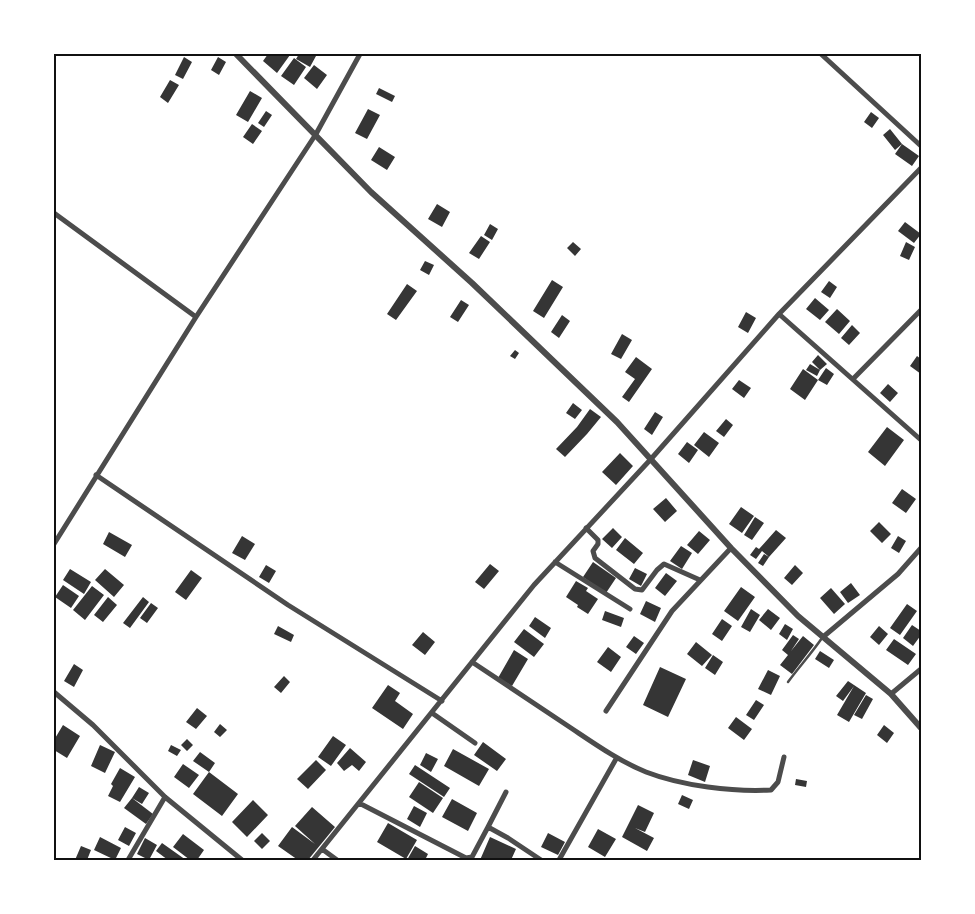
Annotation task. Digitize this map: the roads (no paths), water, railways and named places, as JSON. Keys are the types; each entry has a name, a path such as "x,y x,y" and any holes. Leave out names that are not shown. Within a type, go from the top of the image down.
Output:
{"street":[{"path":"236,54 371,192 472,283 617,422 731,548 798,616 891,694 921,728"},
{"path":"54,543 196,317 316,134 360,54"},
{"path":"821,54 921,146"},
{"path":"313,860 432,714 534,584 650,459 779,314 921,168"},
{"path":"54,213 196,317"},
{"path":"852,379 921,310"},
{"path":"779,314 921,440"},
{"path":"96,475 288,605 442,700"},
{"path":"586,528 598,540 598,544 593,551 595,558 635,589 642,590 664,564 700,580"},
{"path":"606,710 660,626 731,548"},
{"path":"823,637 898,574 921,548"},
{"path":"555,562 630,609"},
{"path":"472,662 616,759 647,773 698,785 770,790 778,782 784,757"},
{"path":"891,694 921,669"},
{"path":"54,692 93,725 165,797 242,860"},
{"path":"432,714 475,743"},
{"path":"559,860 616,759"},
{"path":"359,803 466,858 472,857 506,792"},
{"path":"128,860 165,797"},
{"path":"488,827 541,860"},
{"path":"322,849 337,860"}],"lane":[{"path":"788,682 823,637"}]}
